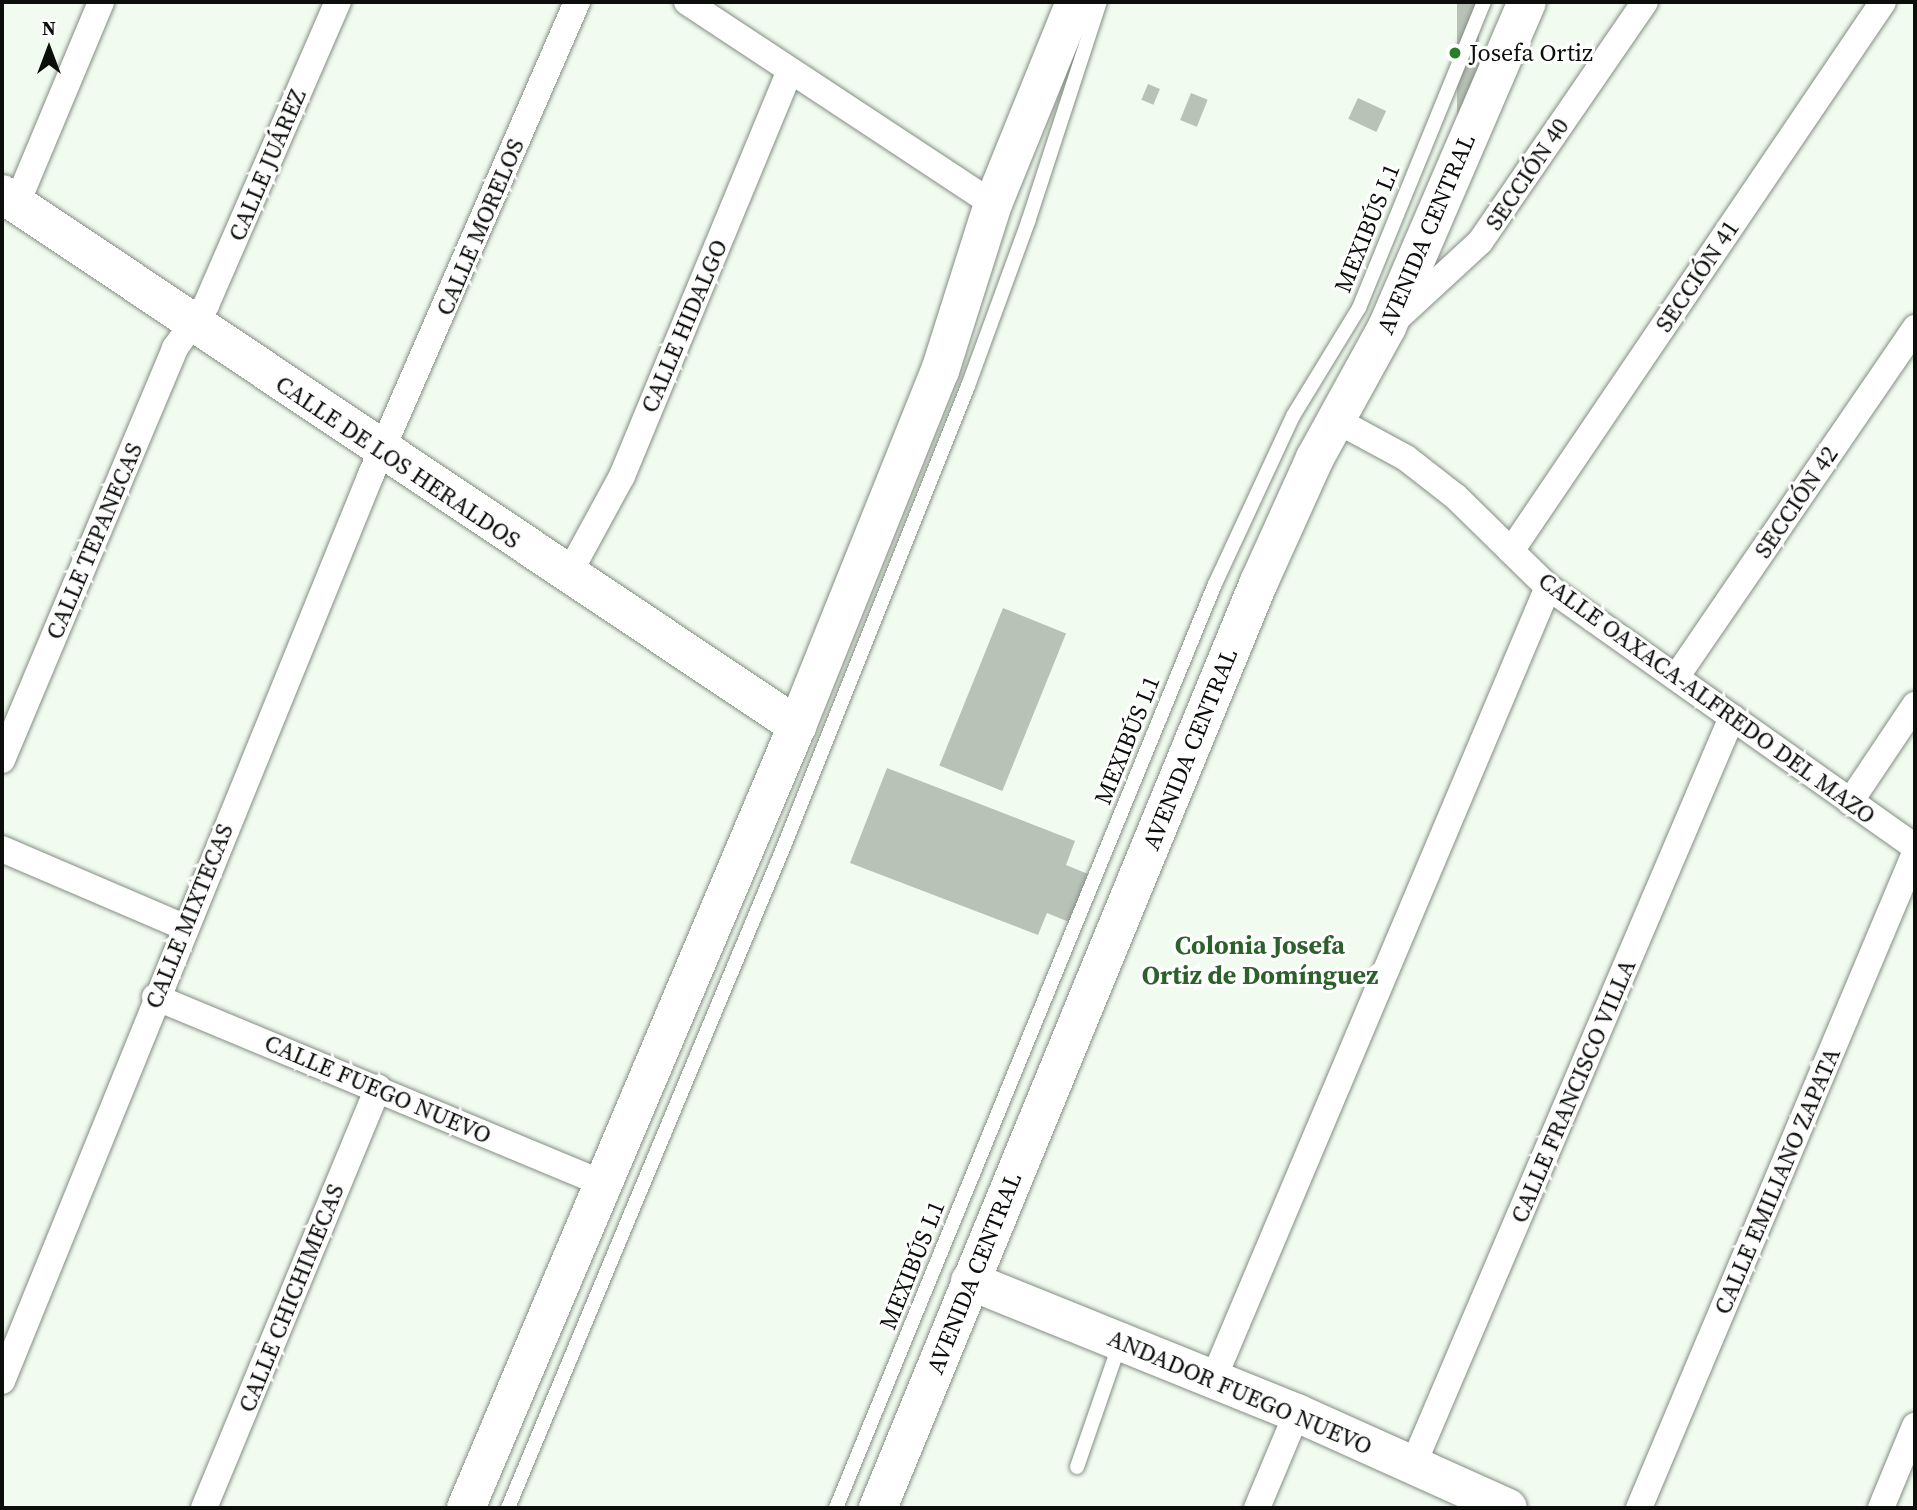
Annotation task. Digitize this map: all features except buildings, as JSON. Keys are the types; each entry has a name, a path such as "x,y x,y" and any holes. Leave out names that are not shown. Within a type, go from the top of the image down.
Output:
{"main road":[{"path":"466,1508 600,1182 797,726 940,371 993,204 1075,2"},
{"name":"AVENIDA CENTRAL","path":"878,1508 1259,582 1336,420 1387,327 1527,2"},
{"name":"CALLE DE LOS HERALDOS","path":"9,199 382,453 797,726"},
{"name":"ANDADOR FUEGO NUEVO","path":"970,1281 1297,1413 1499,1507"}],"street":[{"path":"9,199 101,2"},
{"name":"CALLE JUÁREZ","path":"191,325 206,305 338,2"},
{"name":"CALLE MORELOS","path":"382,453 577,2"},
{"path":"687,2 993,204"},
{"name":"SECCIÓN 40","path":"1387,327 1480,242 1645,2"},
{"name":"SECCIÓN 41","path":"1511,551 1883,2"},
{"name":"CALLE HIDALGO","path":"568,576 622,476 790,71"},
{"name":"CALLE TEPANECAS","path":"2,760 175,348 191,325"},
{"name":"SECCIÓN 42","path":"1677,676 1915,328"},
{"name":"CALLE OAXACA-ALFREDO DEL MAZO","path":"1336,420 1406,457 1456,497 1548,587 1915,847"},
{"name":"CALLE MIXTECAS","path":"2,1381 155,997 382,453"},
{"path":"1213,1380 1548,587"},
{"path":"1850,802 1915,705"},
{"name":"CALLE FRANCISCO VILLA","path":"1413,1465 1732,717"},
{"path":"2,849 184,927"},
{"name":"CALLE EMILIANO ZAPATA","path":"1639,1508 1915,853"},
{"name":"CALLE FUEGO NUEVO","path":"155,997 600,1182"},
{"name":"CALLE CHICHIMECAS","path":"204,1508 378,1088"},
{"path":"1257,1508 1297,1413"},
{"path":"1881,1508 1915,1426"}],"lane":[{"path":"508,1508 782,851 963,399 1028,222 1100,2"},
{"name":"MEXIBÚS L1","path":"836,1508 1215,584 1293,416 1359,308 1484,2"},
{"path":"1077,1468 1120,1342"}],"place":[{"name":"Josefa Ortiz","path":"1455,53"}],"district":[{"name":"Colonia Josefa Ortiz de Domínguez","path":"1260,961"}]}
